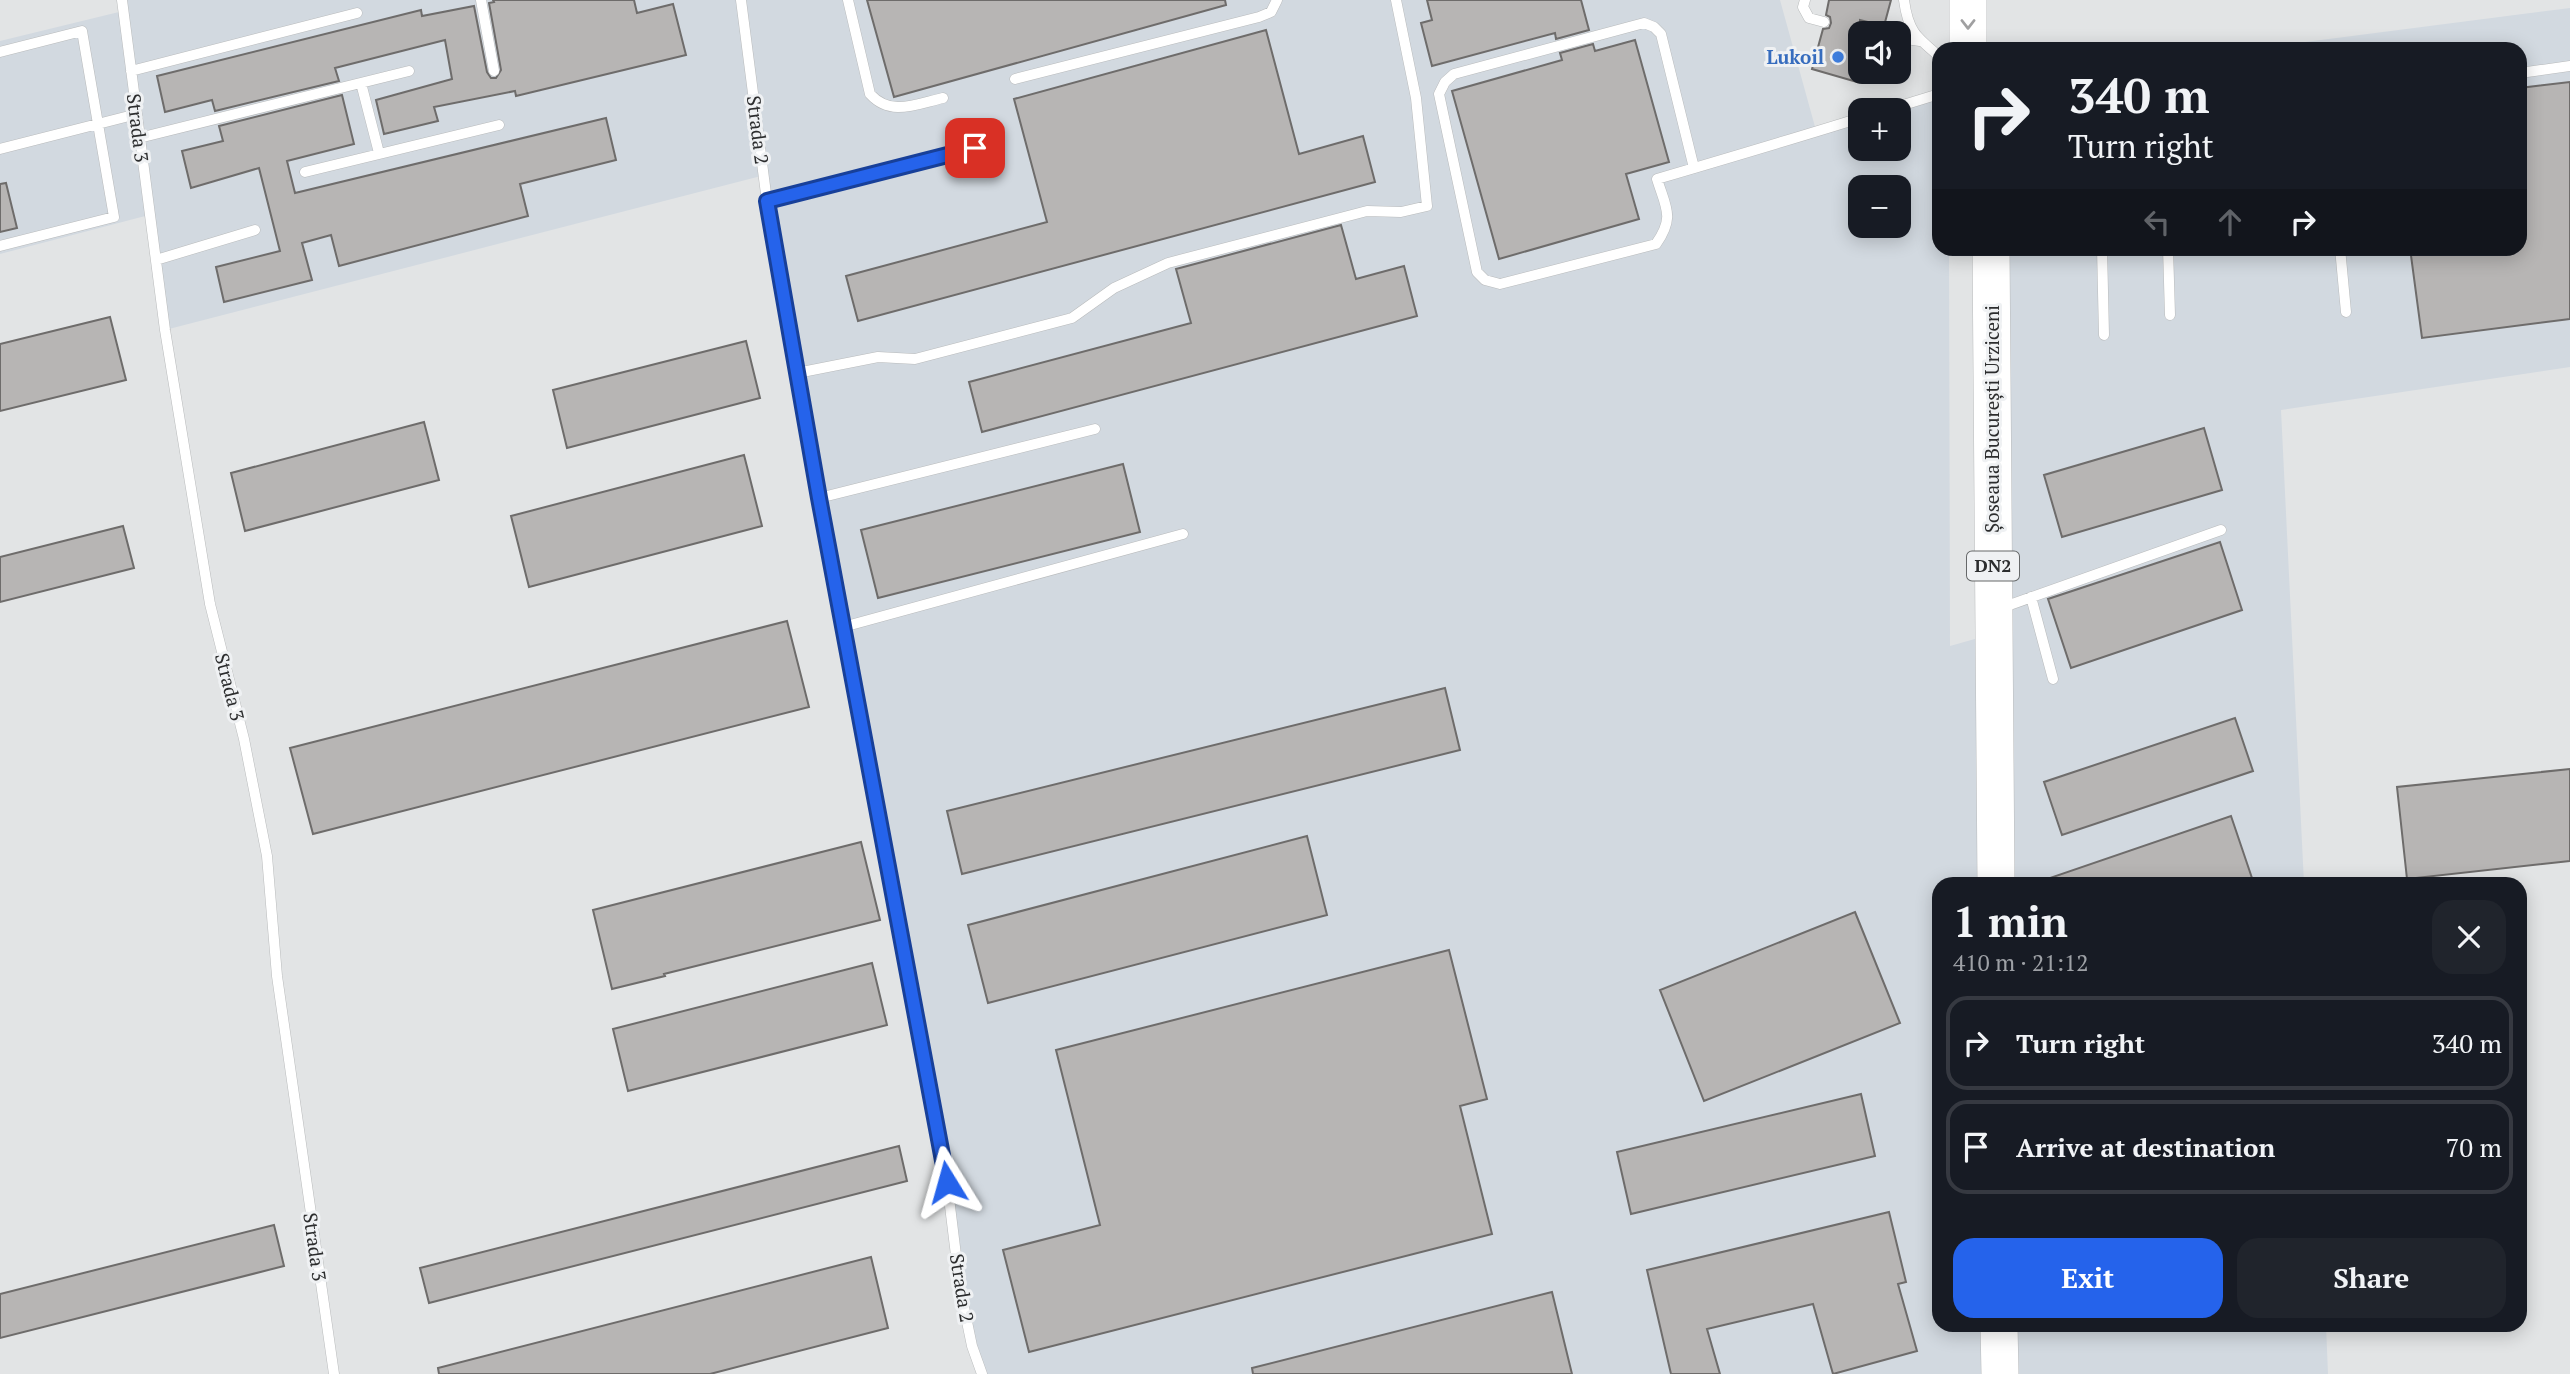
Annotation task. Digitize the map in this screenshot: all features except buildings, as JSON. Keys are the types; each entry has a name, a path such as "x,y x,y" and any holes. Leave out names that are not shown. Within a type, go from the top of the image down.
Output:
{"highway":[{"path":"1968,0 1968,42"},
{"path":"1992,0 1992,42"},
{"name":"Șoseaua București Urziceni","path":"1970,256 1975,877"},
{"name":"Șoseaua București Urziceni","path":"1991,256 1996,877"},
{"path":"1978,1332 1979,1374"},
{"path":"1999,1332 2000,1374"}],"lane":[{"name":"Strada 3","path":"121,0 156,260 210,604 244,739 267,856 277,976 334,1374"},
{"path":"481,0 494,71"},
{"name":"Strada 2","path":"741,0 767,201 797,373 943,1157 960,1288 972,1346 982,1374"},
{"path":"848,0 870,94 879,104 891,109 943,98"},
{"path":"1015,79 1259,17 1271,12 1277,0"},
{"path":"797,373 878,357 915,359 1072,318 1114,288 1168,263 1367,211 1401,212 1427,206 1416,98 1396,0"},
{"path":"1805,0 1803,7 1809,18 1824,23"},
{"path":"1904,0 1907,22 1920,41 1932,50"},
{"path":"131,71 357,13"},
{"path":"1694,168 1661,34 1644,23 1454,74 1445,82 1439,94 1476,272 1485,280 1500,284 1656,244 1668,219 1657,179 1694,168 1848,122"},
{"path":"0,52 82,31 114,217 0,246"},
{"path":"1911,40 1920,41"},
{"path":"2527,71 2570,66"},
{"path":"139,138 410,71"},
{"path":"360,83 379,153"},
{"path":"1911,102 1932,96"},
{"path":"0,149 137,114"},
{"path":"305,172 499,125"},
{"path":"767,201 975,148"},
{"path":"156,260 255,230"},
{"path":"2102,256 2104,335"},
{"path":"2168,256 2170,315"},
{"path":"2341,256 2346,312"},
{"path":"819,498 1095,429"},
{"path":"1993,611 2221,530"},
{"path":"843,627 1184,534"},
{"path":"2031,597 2053,679"}],"shaded area":[{"path":"122,0 1780,0 1817,134 1848,125 1848,161 1911,161 1911,107 1932,101 1932,256 1949,256 1950,646 2003,631 2009,256 2527,256 2527,42 2305,42 2570,8 2570,367 2281,410 2304,877 1932,877 1932,1332 2326,1332 2328,1374 982,1374 972,1346 943,1157 761,176 165,330 149,215 0,254 0,41 123,11"}],"place":[{"name":"Lukoil","path":"1838,57"}],"route":[{"path":"947,1182 819,498 767,201 975,148"}]}
